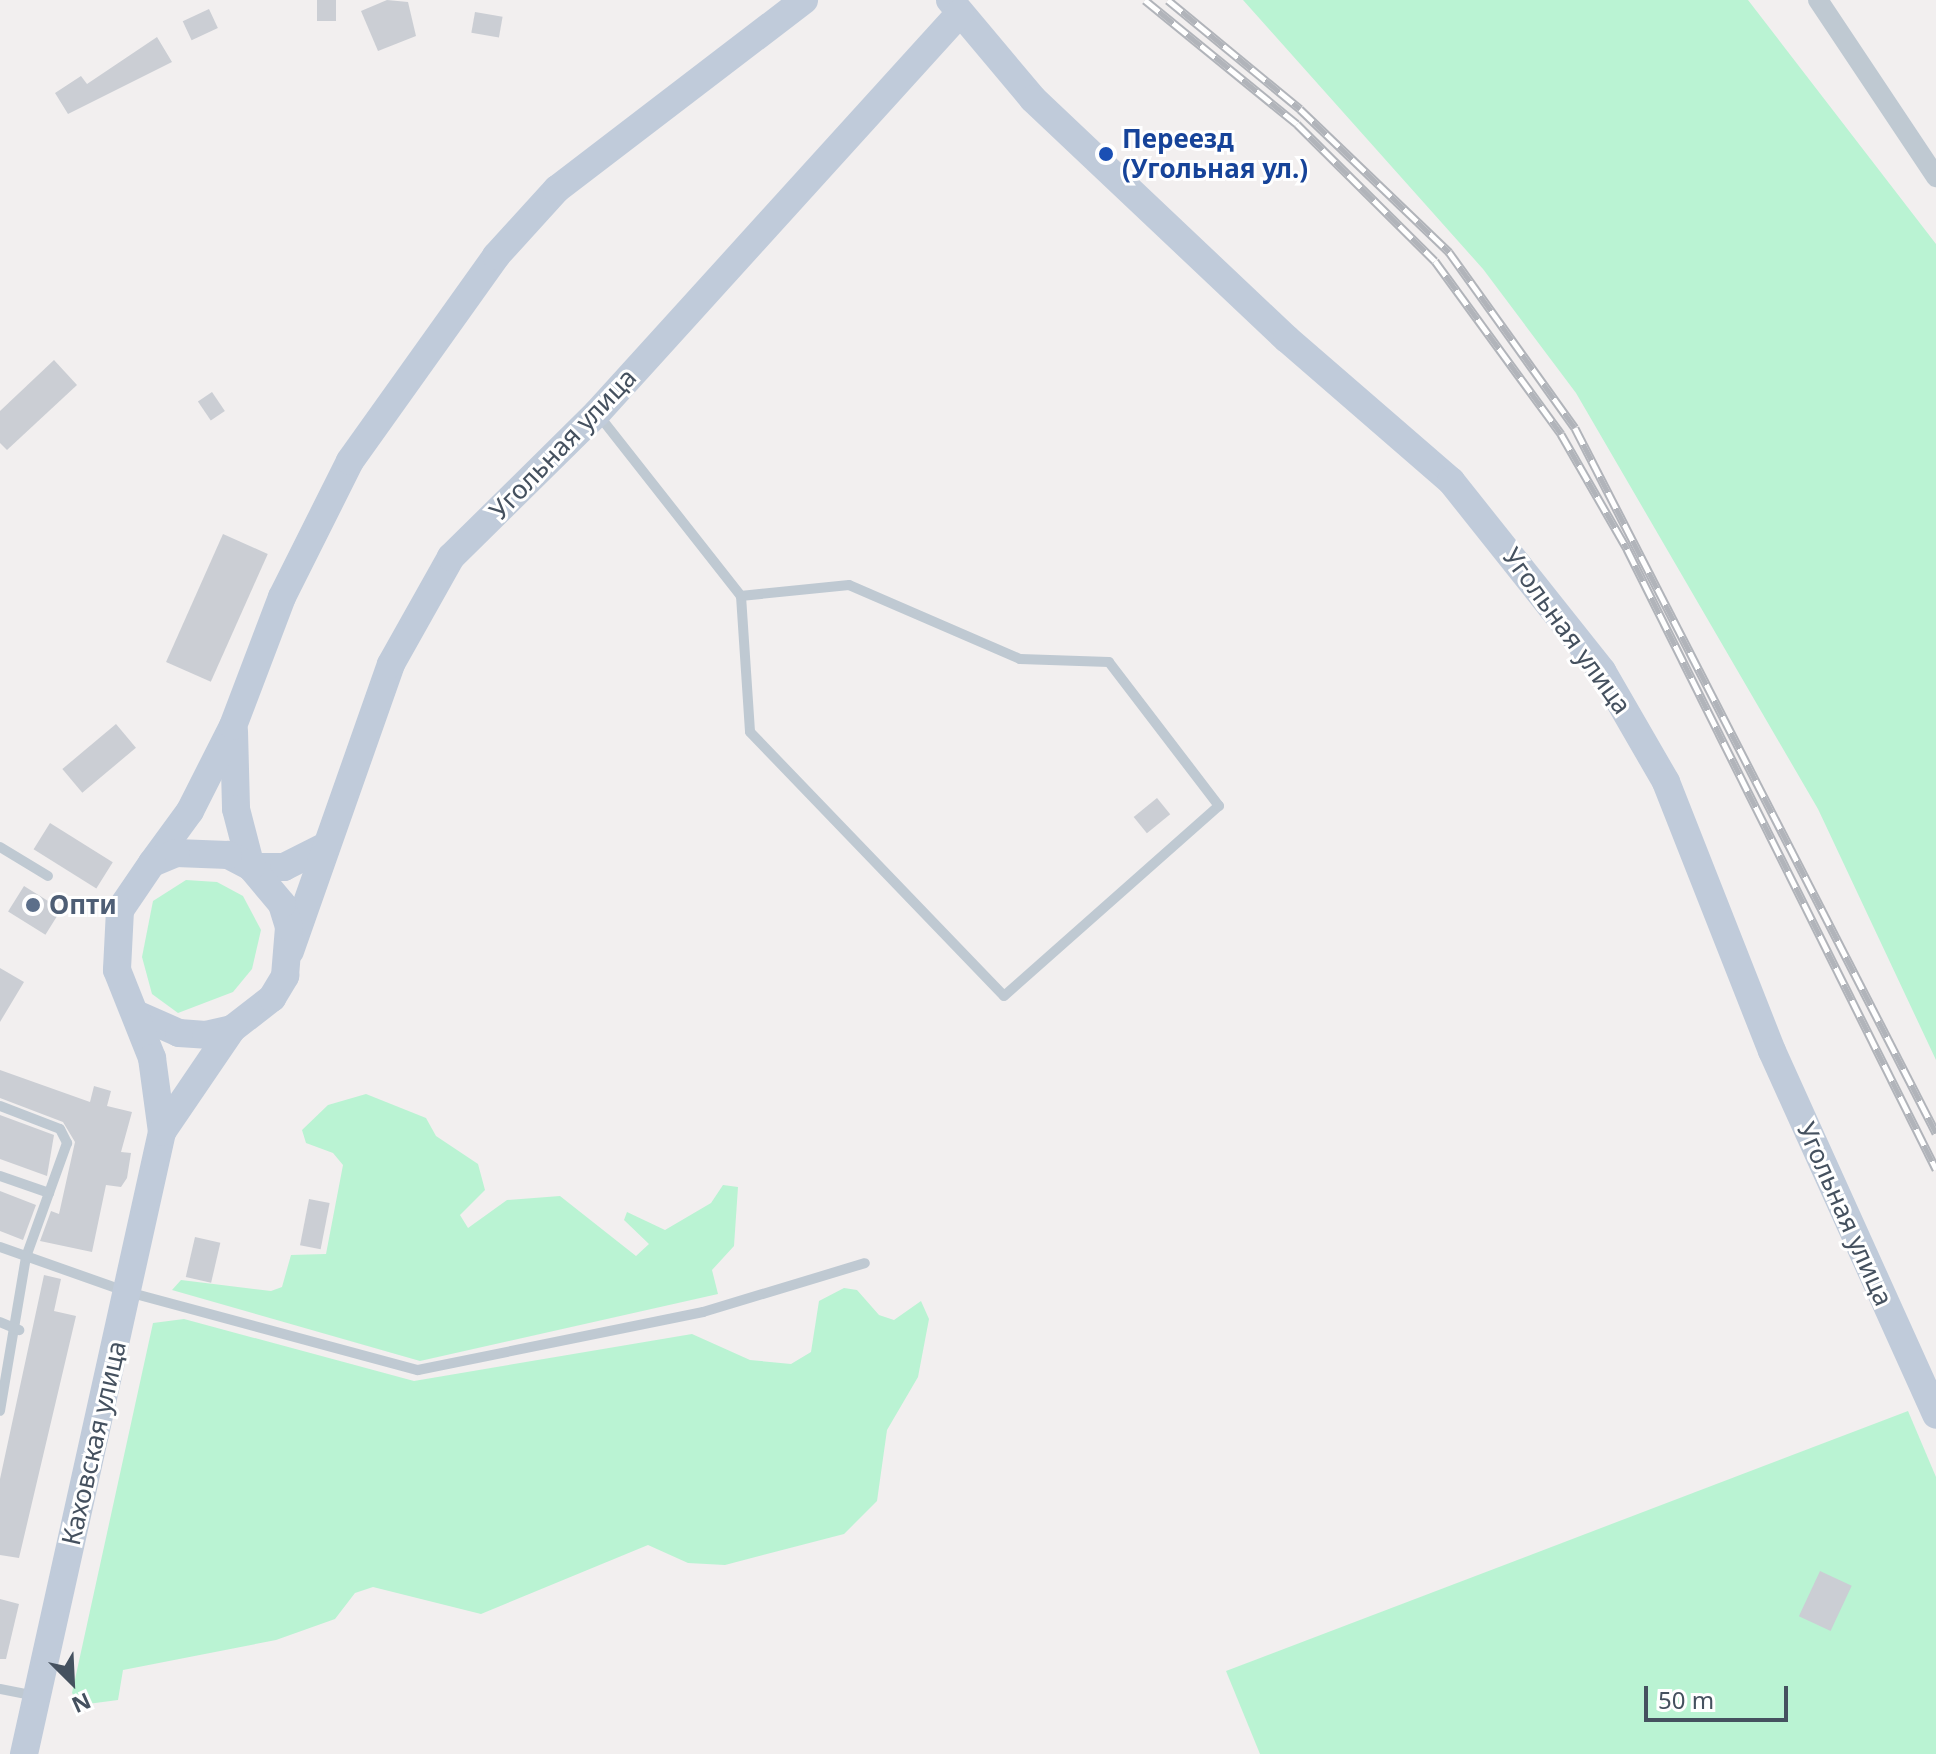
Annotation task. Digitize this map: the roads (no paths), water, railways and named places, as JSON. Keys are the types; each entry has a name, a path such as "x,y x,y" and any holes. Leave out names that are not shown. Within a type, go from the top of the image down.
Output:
{"main road":[{"path":"162,1132 152,1058 117,970 115,927 152,863 190,811 233,726 282,597 350,461 496,256 557,189 804,0"},
{"name":"Угольная улица","path":"290,951 324,847 391,664 451,557 597,413 955,7 1044,110 1287,339 1451,481 1602,671 1666,782 1772,1051 1936,1415"},
{"path":"162,1132 232,1029 272,998 290,951 282,904 251,867 236,809 233,726"},
{"path":"152,863 202,851 251,867 284,867 324,847"},
{"path":"136,1014 179,1033 232,1029"},
{"name":"Каховская улица","path":"24,1754 162,1132"}],"street":[{"path":"1818,0 1936,177"}],"lane":[{"path":"597,413 741,596 750,732 1004,996 1219,806 1109,662 1020,659 849,585 741,596"},
{"path":"0,847 48,876"},
{"path":"0,1106 64,1133 67,1143 26,1257 19,1330 1,1406"},
{"path":"0,1176 49,1193"},
{"path":"0,1247 128,1292 418,1370 673,1319 865,1263"},
{"path":"0,1322 19,1330"},
{"path":"0,1689 37,1697"}],"railway":[{"path":"1145,0 1297,124 1435,261 1561,434 1627,549 1936,1169"},
{"path":"1168,0 1300,109 1449,252 1575,428 1936,1133"}],"place":[{"name":"Переезд (Угольная ул.)","path":"1106,154"},
{"name":"Опти","path":"33,905"}]}
